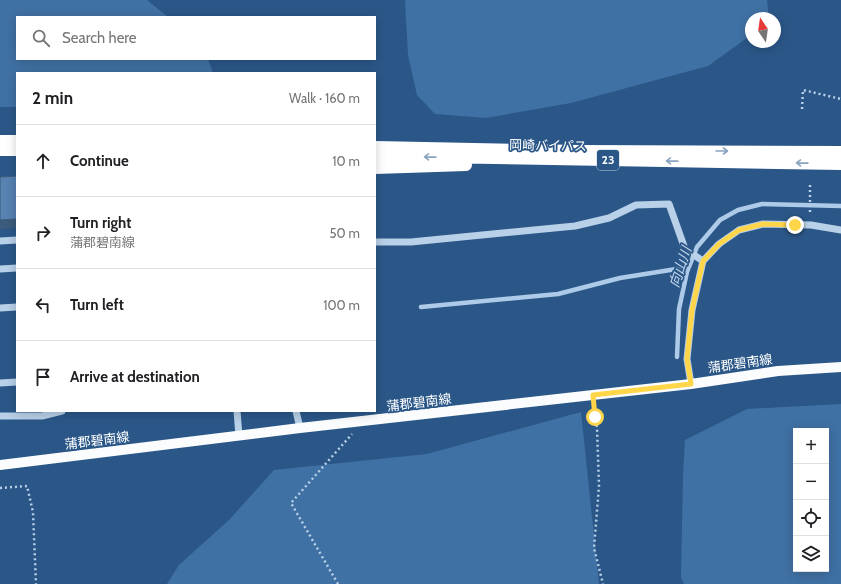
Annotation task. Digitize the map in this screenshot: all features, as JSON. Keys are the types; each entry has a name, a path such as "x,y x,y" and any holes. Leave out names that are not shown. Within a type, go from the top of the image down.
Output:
{"highway":[{"path":"0,141 16,141"},
{"name":"岡崎バイパス","path":"376,147 586,151 841,152"},
{"path":"0,150 16,150"},
{"name":"岡崎バイパス","path":"376,156 841,164"},
{"path":"0,157 16,157"},
{"path":"376,168 525,162 533,159"}],"main road":[{"name":"蒲郡碧南線","path":"0,465 300,428 691,384 778,371 841,367"}],"street":[{"path":"376,242 411,242 575,226 609,218 636,205 669,204 684,250 702,260"},
{"path":"691,384 687,359 692,310 702,260 719,244 739,230 763,224 810,225 841,230"},
{"path":"0,241 16,240"},
{"path":"0,270 16,268"},
{"path":"0,308 16,307"},
{"path":"0,383 16,382"},
{"path":"0,416 42,416 58,412"},
{"path":"237,412 239,436"},
{"path":"296,412 300,428"}],"path":[{"path":"802,109 803,90 841,99"},
{"path":"810,185 810,225"},
{"path":"593,395 597,428 599,486 594,548 603,584"},
{"path":"338,584 291,503 363,421"},
{"path":"0,488 27,486 33,512 36,584"}],"shaded area":[{"path":"0,0 147,0 167,16 16,16 16,60 208,60 213,72 16,72 16,107 0,107"},
{"path":"405,0 767,0 768,12 745,12 745,39 708,66 571,103 486,118 435,114 417,95 408,55"},
{"path":"841,404 841,584 684,584 681,577 685,440 747,409"},
{"path":"581,412 599,584 167,584 179,565 229,520 274,470 427,454"}],"building":[{"path":"16,176 16,219 0,220 0,177"}],"waterway":[{"name":"向山川","path":"677,357 679,309 687,272 697,247 720,220 738,210 762,204 841,206"},
{"path":"421,307 558,294 620,278 689,267"}],"route":[{"path":"595,417 593,395 691,384 687,359 692,310 703,261 719,244 739,230 763,224 795,225"}]}
